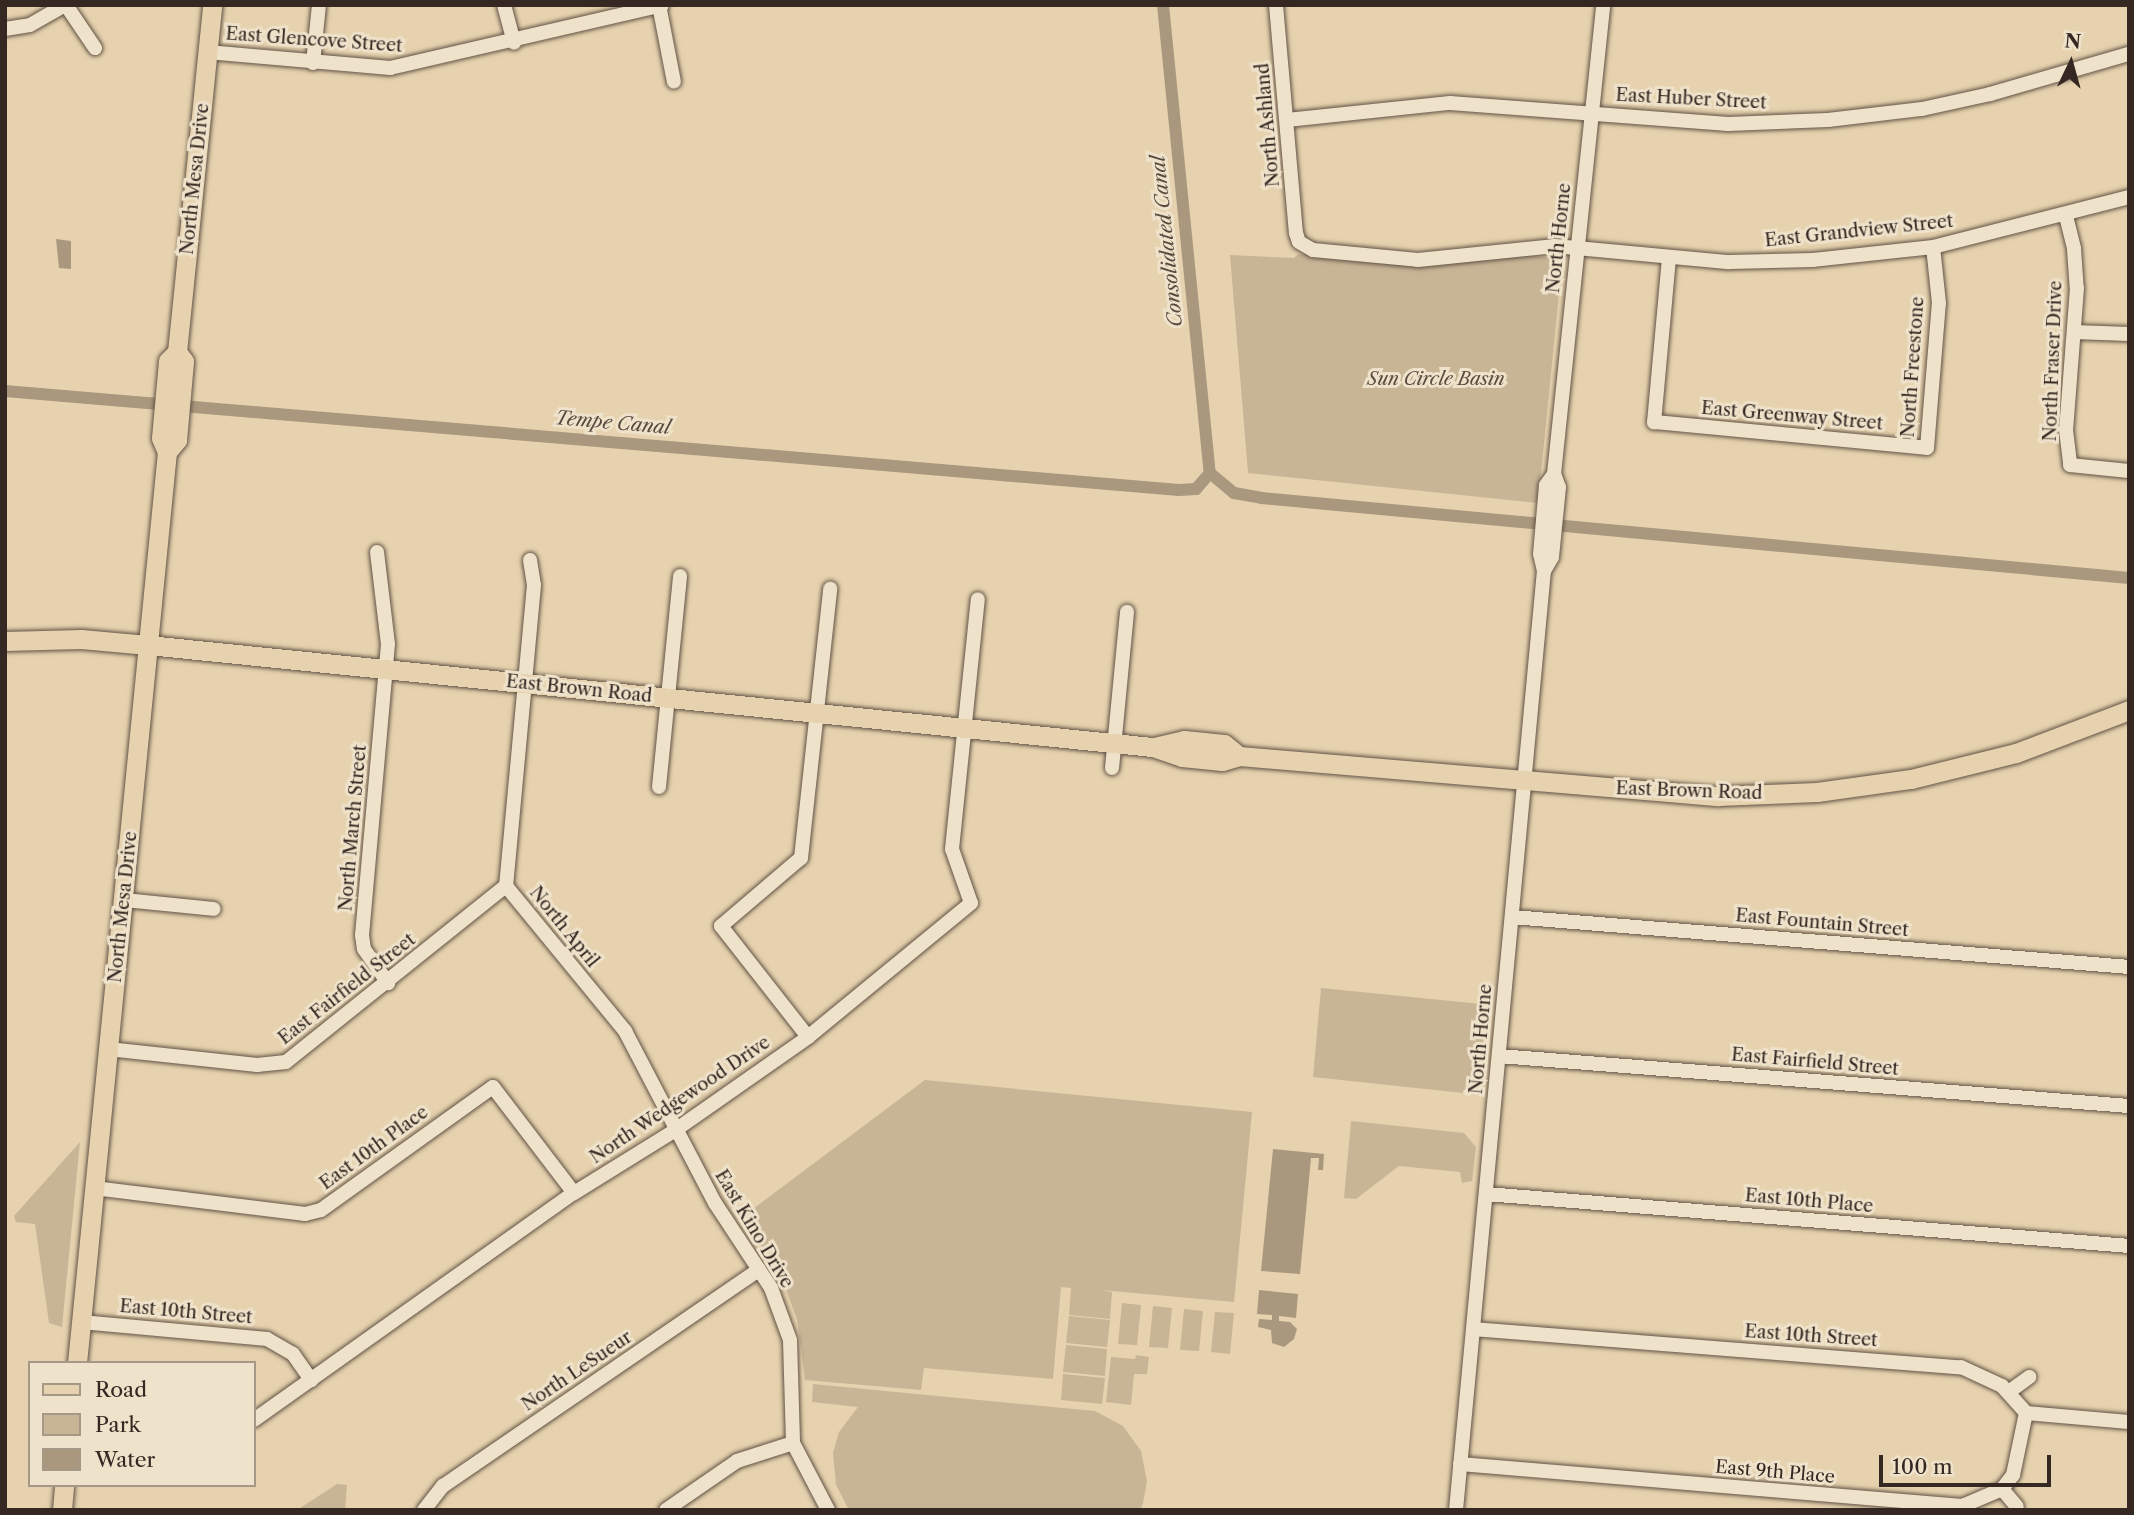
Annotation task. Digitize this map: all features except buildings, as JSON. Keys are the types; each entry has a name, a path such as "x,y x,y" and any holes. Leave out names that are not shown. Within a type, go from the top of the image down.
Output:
{"main road":[{"name":"North Mesa Drive","path":"77,1361 167,452 161,438 171,417 173,392 168,361 177,352 212,5"},
{"name":"East Brown Road","path":"5,641 81,639 148,645 1153,747 1215,760 1239,756 1718,796 1860,787 2016,753 2129,710"},
{"path":"62,1510 64,1487"}],"street":[{"path":"5,29 30,25 65,5 95,48"},
{"path":"313,63 319,5"},
{"path":"504,5 514,43"},
{"path":"660,5 674,82"},
{"name":"East Glencove Street","path":"207,52 390,68 514,43 660,5"},
{"name":"North Ashland","path":"1276,5 1299,242"},
{"name":"North Horne","path":"1456,1510 1548,535 1550,509 1546,485 1554,474 1603,5"},
{"name":"East Huber Street","path":"1287,120 1450,103 1728,124 1828,120 1922,109 1990,94 2129,54"},
{"name":"East Grandview Street","path":"1299,242 1313,250 1418,260 1505,248 1577,248 1729,262 1813,260 1933,247 2066,216 2129,197"},
{"name":"North Fraser Drive","path":"2066,216 2074,249 2074,332 2066,430 2070,466 2129,471"},
{"name":"North Freestone","path":"1927,448 1938,303 1933,247"},
{"name":"East Greenway Street","path":"1669,258 1654,422 1927,448"},
{"path":"2074,332 2129,334"},
{"name":"North March Street","path":"377,552 387,633 386,669 362,935 364,949 388,983"},
{"name":"North April","path":"530,560 534,585 506,886 625,1031 656,1085 674,1131"},
{"path":"659,787 670,698 680,576"},
{"path":"808,1037 721,926 801,858 830,589"},
{"path":"966,728 978,599"},
{"path":"1112,768 1126,612"},
{"name":"North Wedgewood Drive","path":"256,1419 574,1193 674,1131 808,1037 971,903 968,885 952,849 966,728"},
{"name":"East Fairfield Street","path":"108,1049 257,1065 286,1062 506,886"},
{"path":"124,900 214,909"},
{"name":"East Fountain Street","path":"1512,917 2129,967"},
{"name":"East Fairfield Street","path":"1499,1056 2129,1106"},
{"name":"East 10th Place","path":"94,1188 305,1214 321,1210 493,1087 574,1193"},
{"name":"East Kino Drive","path":"674,1131 759,1270 790,1340 793,1443 828,1510"},
{"name":"East 10th Place","path":"1486,1194 2129,1246"},
{"name":"North LeSueur","path":"424,1510 443,1486 759,1270"},
{"name":"East 10th Street","path":"81,1322 267,1339 293,1354 312,1380"},
{"name":"East 10th Street","path":"1473,1329 1961,1367 1991,1378 2010,1391 2026,1413"},
{"path":"2010,1391 2029,1377"},
{"path":"2017,1507 2002,1489 2020,1461 2026,1413 2129,1422"},
{"path":"666,1510 737,1461 793,1443"},
{"name":"East 9th Place","path":"1460,1464 1929,1505 1962,1506 2002,1489"}],"green space":[{"name":"Sun Circle Basin","path":"1298,254 1425,267 1521,255 1556,258 1561,273 1538,503 1248,473 1230,255 1294,258"},
{"path":"1321,988 1491,1005 1482,1095 1313,1077"},
{"path":"925,1080 1252,1112 1234,1302 1101,1290 1112,1292 1110,1319 1069,1315 1071,1288 1061,1287 1053,1379 924,1368 921,1390 805,1380 797,1319 781,1276 741,1218"},
{"path":"1351,1121 1464,1133 1476,1147 1472,1181 1462,1183 1460,1172 1399,1166 1356,1199 1344,1198"},
{"path":"80,1142 62,1327 49,1323 35,1224 16,1222 14,1216"},
{"path":"1122,1303 1141,1305 1137,1345 1118,1344"},
{"path":"1153,1306 1172,1308 1168,1348 1149,1347"},
{"path":"1184,1309 1203,1311 1199,1351 1180,1350"},
{"path":"1215,1312 1234,1313 1230,1354 1211,1352"},
{"path":"1069,1316 1110,1320 1107,1347 1066,1343"},
{"path":"1066,1345 1107,1349 1105,1376 1063,1372"},
{"path":"1136,1355 1149,1357 1147,1374 1134,1374 1131,1405 1106,1402 1111,1357 1135,1359"},
{"path":"1063,1374 1105,1378 1102,1404 1061,1400"},
{"path":"813,1384 1095,1411 1123,1426 1141,1451 1147,1481 1143,1503 1140,1510 849,1510 836,1485 833,1453 839,1432 858,1407 812,1402"},
{"path":"337,1484 347,1485 345,1510 297,1510"}],"water":[{"path":"56,239 71,241 71,269 59,268"},
{"path":"1273,1149 1324,1154 1323,1170 1318,1170 1319,1158 1311,1158 1300,1274 1261,1271"},
{"path":"1259,1290 1298,1294 1296,1318 1279,1316 1279,1321 1290,1322 1297,1329 1294,1339 1284,1347 1272,1343 1271,1330 1258,1327 1259,1319 1272,1320 1272,1315 1257,1314"}],"waterway":[{"name":"Consolidated Canal","path":"1163,5 1210,473"},
{"name":"Tempe Canal","path":"5,391 1179,490 1196,489 1210,473"},
{"path":"1210,473 1234,493 1261,498 2129,578"}]}
